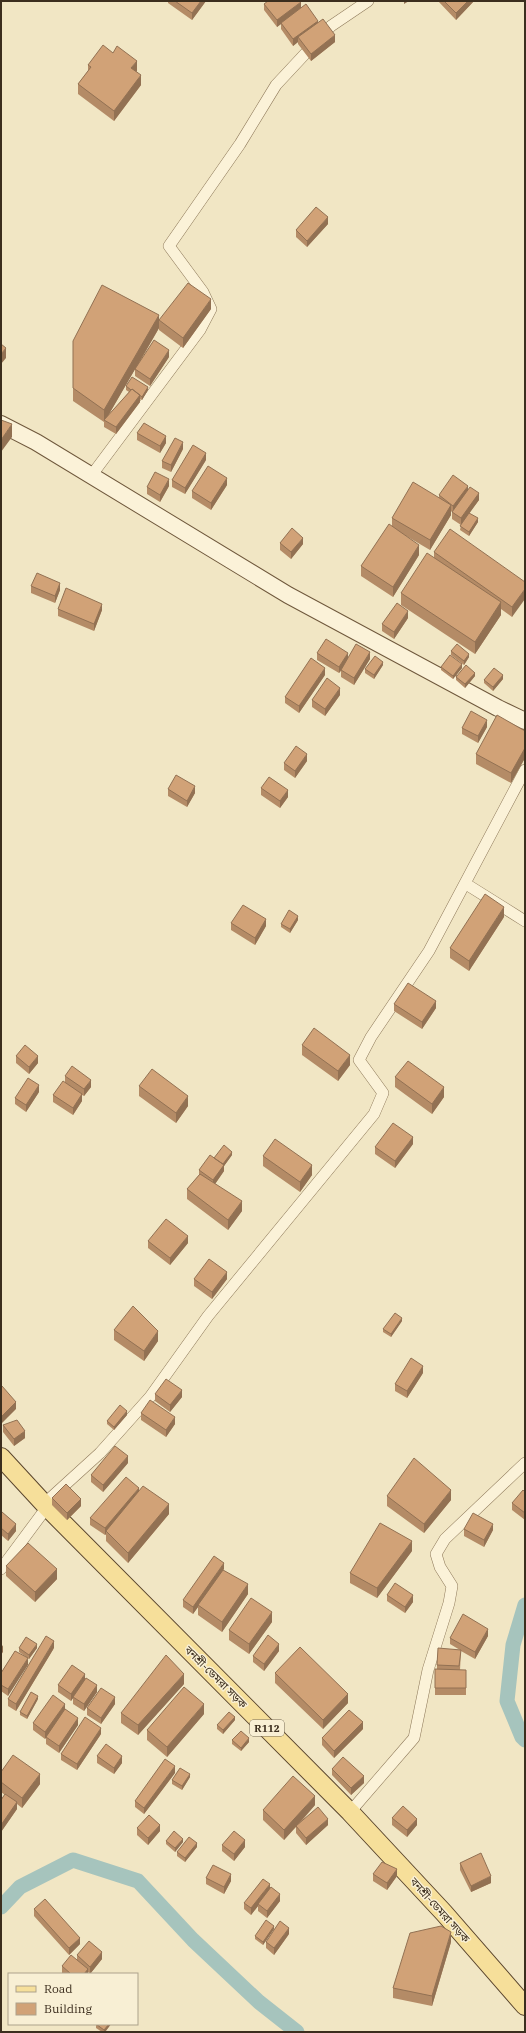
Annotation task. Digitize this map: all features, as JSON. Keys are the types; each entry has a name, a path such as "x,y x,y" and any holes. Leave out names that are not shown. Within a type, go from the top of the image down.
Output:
{"main road":[{"path":"1,424 91,476 288,596 525,721"},
{"name":"বনশ্রী-ডেমরা সড়ক","path":"1,1457 46,1505 350,1812 444,1913 525,2006"}],"street":[{"path":"91,476 200,330 211,309 203,292 170,246 240,144 276,85 331,26 368,1"},
{"path":"1,1569 46,1505 100,1453 150,1397 208,1316 374,1114 383,1092 359,1060 371,1037 429,951 466,884 525,770"},
{"path":"466,884 525,921"},
{"path":"350,1812 414,1738 428,1670 449,1603 452,1586 440,1567 436,1554 445,1539 525,1463"}],"building":[{"path":"175,1 201,1 192,13"},
{"path":"268,1 301,2 277,20 264,4"},
{"path":"444,1 468,1 456,13"},
{"path":"306,4 318,21 293,39 281,23"},
{"path":"323,19 335,35 311,54 298,37"},
{"path":"103,45 113,53 117,46 137,61 131,68 141,75 114,111 78,84 91,67 88,65"},
{"path":"316,207 328,217 307,241 296,230"},
{"path":"188,283 211,299 183,338 159,320"},
{"path":"102,285 159,315 104,410 73,388 73,341"},
{"path":"154,340 169,350 150,379 135,369"},
{"path":"1,344 6,348 1,354"},
{"path":"132,377 148,387 142,397 126,386"},
{"path":"132,389 140,395 116,427 104,420"},
{"path":"1,420 12,424 1,440"},
{"path":"144,423 166,436 160,446 137,433"},
{"path":"175,438 183,442 171,465 162,461"},
{"path":"193,445 206,453 185,488 172,480"},
{"path":"208,466 227,478 211,503 192,491"},
{"path":"155,472 169,479 160,495 147,487"},
{"path":"453,475 468,486 453,506 439,495"},
{"path":"413,482 451,505 430,540 392,518"},
{"path":"470,487 479,493 461,518 452,512"},
{"path":"469,513 478,518 469,532 460,526"},
{"path":"389,524 419,545 393,587 361,566"},
{"path":"292,528 303,538 291,552 280,543"},
{"path":"450,529 525,582 525,589 512,607 434,552"},
{"path":"427,553 501,602 475,642 401,593"},
{"path":"37,573 60,583 55,596 31,586"},
{"path":"66,588 102,604 94,624 58,609"},
{"path":"397,603 408,611 394,632 382,624"},
{"path":"326,639 348,653 339,667 317,653"},
{"path":"356,644 370,652 354,678 341,670"},
{"path":"457,644 469,654 464,661 451,651"},
{"path":"450,655 462,664 453,676 441,667"},
{"path":"375,656 383,662 374,675 365,669"},
{"path":"311,658 325,668 299,706 285,697"},
{"path":"466,665 475,673 465,684 456,677"},
{"path":"494,668 503,675 493,687 484,680"},
{"path":"327,678 340,688 325,709 312,700"},
{"path":"471,711 487,720 478,736 462,728"},
{"path":"497,715 525,731 525,748 511,773 476,754"},
{"path":"296,746 307,754 295,771 284,763"},
{"path":"176,775 195,786 187,801 168,789"},
{"path":"269,777 288,790 280,801 261,788"},
{"path":"485,894 504,907 469,961 450,948"},
{"path":"243,905 266,919 255,938 231,923"},
{"path":"289,910 298,916 290,929 281,924"},
{"path":"408,983 436,1001 422,1022 394,1004"},
{"path":"314,1028 350,1055 338,1071 302,1045"},
{"path":"25,1045 38,1056 29,1067 16,1056"},
{"path":"408,1061 444,1087 432,1104 395,1077"},
{"path":"72,1066 91,1080 84,1089 65,1076"},
{"path":"152,1069 188,1096 176,1113 139,1086"},
{"path":"28,1078 39,1085 26,1105 15,1098"},
{"path":"63,1081 82,1094 73,1108 53,1095"},
{"path":"393,1123 413,1137 395,1161 375,1147"},
{"path":"275,1139 312,1165 300,1182 263,1156"},
{"path":"224,1145 232,1152 223,1164 214,1158"},
{"path":"210,1155 224,1165 213,1180 199,1170"},
{"path":"200,1174 242,1201 228,1220 187,1189"},
{"path":"166,1219 188,1236 170,1258 148,1241"},
{"path":"209,1259 227,1272 212,1292 194,1279"},
{"path":"133,1306 158,1331 144,1351 114,1330"},
{"path":"395,1313 402,1318 391,1334 383,1329"},
{"path":"411,1358 423,1366 407,1391 395,1384"},
{"path":"166,1379 182,1390 170,1405 155,1394"},
{"path":"2,1386 16,1402 1,1417 1,1387"},
{"path":"150,1400 175,1417 166,1430 141,1413"},
{"path":"120,1405 127,1411 114,1427 107,1421"},
{"path":"17,1420 25,1431 14,1439 3,1425"},
{"path":"115,1446 128,1456 103,1485 91,1475"},
{"path":"414,1458 451,1490 424,1524 387,1496"},
{"path":"126,1477 139,1488 105,1528 90,1518"},
{"path":"66,1484 81,1499 67,1513 52,1498"},
{"path":"143,1486 169,1504 128,1553 106,1531"},
{"path":"523,1490 525,1492 525,1513 512,1503"},
{"path":"2,1512 16,1524 8,1534 1,1528"},
{"path":"473,1513 493,1524 484,1540 464,1529"},
{"path":"380,1523 412,1541 377,1588 350,1573"},
{"path":"28,1543 57,1569 35,1592 6,1566"},
{"path":"214,1556 224,1563 193,1607 183,1600"},
{"path":"223,1570 248,1584 222,1622 198,1605"},
{"path":"395,1583 413,1595 405,1607 387,1595"},
{"path":"251,1598 272,1612 249,1644 229,1630"},
{"path":"463,1614 488,1629 475,1652 450,1638"},
{"path":"268,1635 279,1644 264,1664 253,1656"},
{"path":"46,1636 54,1641 16,1704 8,1699"},
{"path":"26,1637 37,1644 29,1655 19,1648"},
{"path":"300,1647 348,1694 323,1720 275,1673"},
{"path":"438,1648 461,1650 459,1666 437,1665"},
{"path":"15,1651 28,1658 8,1689 1,1685 1,1673"},
{"path":"166,1655 184,1674 138,1725 121,1713"},
{"path":"72,1665 85,1674 71,1694 58,1685"},
{"path":"435,1669 466,1670 466,1688 435,1688"},
{"path":"86,1678 97,1685 84,1704 73,1697"},
{"path":"184,1687 204,1704 167,1747 147,1730"},
{"path":"101,1688 115,1697 101,1718 87,1708"},
{"path":"31,1692 38,1696 27,1716 20,1712"},
{"path":"53,1695 65,1704 45,1732 33,1723"},
{"path":"65,1709 78,1718 59,1746 46,1737"},
{"path":"349,1710 363,1722 334,1751 322,1738"},
{"path":"229,1712 235,1717 223,1730 217,1725"},
{"path":"85,1717 101,1728 77,1764 61,1754"},
{"path":"241,1731 249,1738 241,1748 232,1740"},
{"path":"106,1744 122,1756 114,1768 97,1756"},
{"path":"13,1755 40,1774 22,1798 1,1782 1,1772"},
{"path":"343,1757 364,1776 351,1788 332,1769"},
{"path":"165,1759 175,1766 144,1808 135,1801"},
{"path":"180,1768 190,1774 182,1786 172,1780"},
{"path":"293,1776 315,1796 284,1830 263,1810"},
{"path":"5,1794 17,1802 1,1825 1,1800"},
{"path":"403,1806 417,1819 407,1830 392,1818"},
{"path":"318,1807 328,1819 306,1838 296,1826"},
{"path":"149,1815 160,1825 148,1838 137,1828"},
{"path":"174,1831 183,1839 175,1848 166,1841"},
{"path":"234,1831 245,1840 234,1854 222,1845"},
{"path":"189,1837 197,1843 185,1858 177,1852"},
{"path":"481,1853 491,1876 471,1886 460,1863"},
{"path":"382,1862 397,1869 387,1883 373,1874"},
{"path":"213,1865 231,1874 224,1887 206,1878"},
{"path":"263,1879 270,1884 251,1908 244,1903"},
{"path":"271,1887 280,1894 267,1911 258,1904"},
{"path":"45,1899 80,1938 69,1948 34,1909"},
{"path":"266,1920 274,1926 263,1942 255,1936"},
{"path":"280,1921 289,1928 274,1948 266,1942"},
{"path":"441,1926 451,1932 432,1996 393,1988 410,1933"},
{"path":"89,1941 102,1952 90,1967 77,1955"},
{"path":"71,1955 88,1969 85,1973 70,1973 62,1966"},
{"path":"97,2025 108,2025 104,2030"}],"waterway":[{"path":"525,1605 513,1645 507,1701 522,1737 525,1740"},
{"path":"1,1907 20,1887 73,1860 138,1881 193,1940 259,2002 297,2032"}]}
